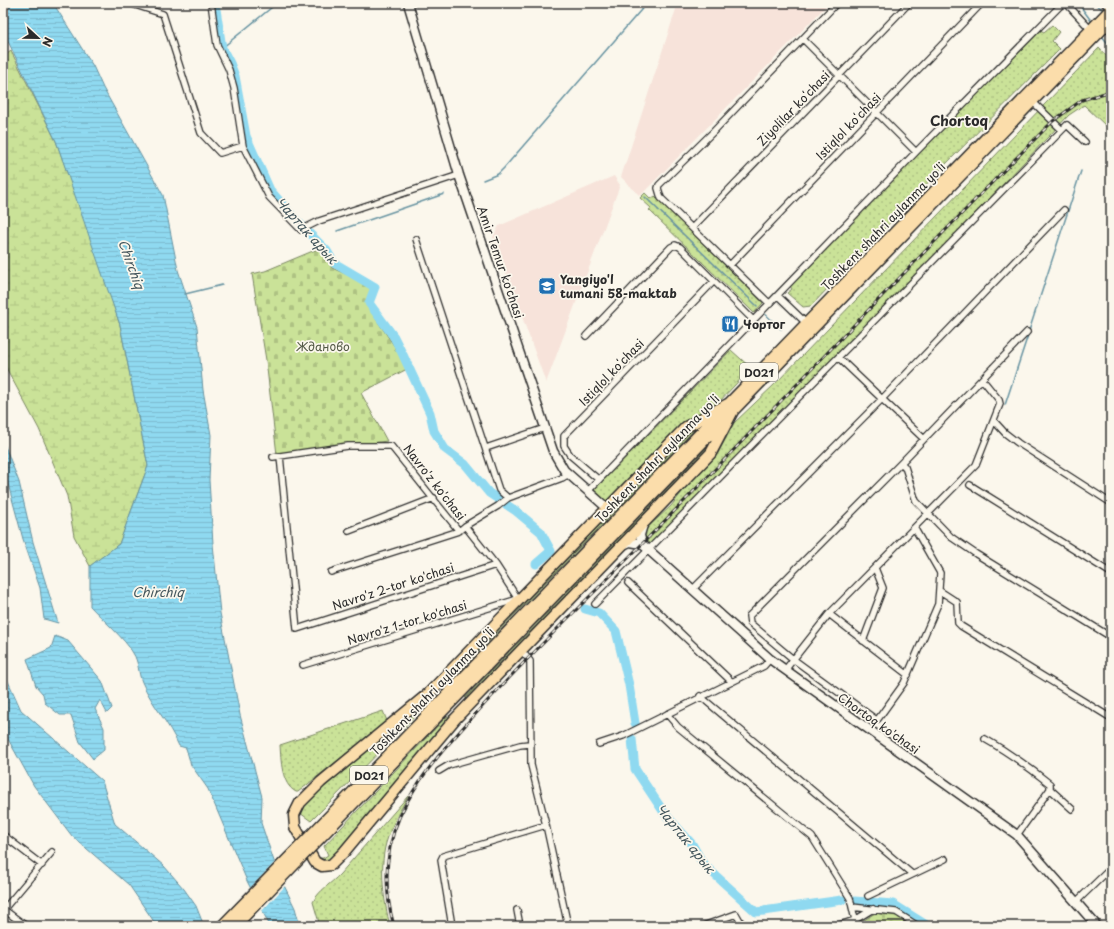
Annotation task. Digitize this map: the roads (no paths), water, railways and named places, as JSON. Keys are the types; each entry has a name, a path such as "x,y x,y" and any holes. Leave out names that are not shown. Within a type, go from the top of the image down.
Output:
{"highway":[{"name":"Toshkent shahri aylanma yoʻli","path":"810,326 1033,102 1094,31 1109,11"},
{"name":"Toshkent shahri aylanma yoʻli","path":"235,926 316,836 428,719 1094,31"},
{"path":"730,408 711,454 480,692 451,724 333,864 322,866 315,862 295,827 294,815 298,806 322,782 422,699 686,427 730,408"},
{"path":"428,719 454,666"},
{"path":"428,719 480,692"},
{"name":"Toshkent shahri aylanma yoʻli","path":"222,926 316,836"}],"street":[{"path":"129,3 163,14 201,133 220,153 243,146"},
{"path":"211,3 217,45 229,70 234,88 243,146 269,197 301,230 319,221 459,175"},
{"name":"Amir Temur ko'chasi","path":"408,3 459,175 544,428 556,459 569,474 607,508"},
{"path":"770,304 659,196 659,185 837,3"},
{"name":"Ziyolilar koʻchasi","path":"692,228 909,3"},
{"name":"Istiqlol koʻchasi","path":"730,265 982,3"},
{"path":"588,491 916,152 1065,3 1094,31"},
{"path":"803,39 916,152"},
{"path":"1033,102 1062,130"},
{"path":"594,604 839,358 1067,125 1085,142"},
{"path":"692,590 881,400 1064,210"},
{"path":"416,239 499,490 507,498"},
{"path":"586,336 675,245 680,247 753,320"},
{"name":"Istiqlol koʻchasi","path":"599,480 570,455 564,446 564,436 714,281"},
{"path":"778,296 810,326"},
{"path":"915,529 940,573 938,604 929,628 904,683 878,718 875,719 794,659 750,623 750,614 901,463 1027,332"},
{"path":"839,358 881,400 924,439"},
{"path":"785,670 829,614 929,515 976,465 1000,404 999,400 982,379"},
{"path":"994,421 1005,433 1018,443 1111,503"},
{"path":"486,448 544,428"},
{"name":"Navro'z ko'chasi","path":"273,457 348,446 389,445 396,451 459,530 465,526 496,565 518,599"},
{"name":"Navro'z 2-tor ko'chasi","path":"280,456 297,629 496,565"},
{"path":"901,463 905,467 916,501 963,546 1111,637"},
{"path":"465,526 498,506 507,498 562,478 569,474"},
{"path":"970,485 1111,573"},
{"path":"349,531 434,498"},
{"path":"622,546 630,542 642,544 640,531 644,523"},
{"path":"330,572 459,530"},
{"name":"Chortoq ko'chasi","path":"642,544 770,659 1017,835 1097,926"},
{"path":"863,641 883,588 875,568"},
{"path":"628,583 732,682"},
{"path":"940,591 957,602 958,623 961,626 1111,718"},
{"name":"Navro'z 1-tor ko'chasi","path":"303,665 518,599"},
{"path":"829,614 908,675"},
{"path":"521,650 530,661 529,744 531,765 568,926"},
{"path":"599,744 623,736 700,696 732,682 764,666 770,659"},
{"path":"700,696 912,874"},
{"path":"667,714 678,727 812,837 850,898 855,920"},
{"path":"985,739 1007,751 1029,766 1050,784 1050,789 1072,809"},
{"path":"439,771 449,765 520,745 529,744"},
{"path":"1017,835 1050,789"},
{"path":"452,926 441,860 442,856 546,825"},
{"path":"3,835 42,864"},
{"path":"26,926 3,909 52,852"},
{"path":"868,896 945,859"},
{"path":"1076,902 1111,868"},
{"path":"852,907 896,912 918,926"},
{"path":"836,926 855,920 874,909"},
{"path":"517,910 520,926"},
{"path":"703,926 736,914 742,926"}],"water":[{"name":"Chirchiq","path":"3,3 53,3 93,66 103,88 163,195 178,270 197,327 203,390 211,435 209,480 213,544 220,613 240,715 262,797 261,823 278,873 295,908 300,926 270,926 247,881 208,789 191,765 186,748 179,746 146,690 133,653 90,606 90,566 119,544 148,466 120,325 56,141 3,31"},
{"path":"3,441 19,482 33,542 58,623 44,619 40,588 23,539 8,484 3,472"},
{"path":"55,636 68,641 102,681 112,708 107,713 100,700 95,709 104,728 104,750 93,759 80,742 71,715 60,715 45,703 43,694 36,686 27,659 51,648"},
{"path":"3,670 21,710 102,781 115,824 164,866 184,889 196,906 204,926 157,926 129,885 72,836 34,786 3,730"}],"waterway":[{"name":"Чартак арык","path":"215,3 222,48 235,76 246,136 270,190 294,218 327,251 334,263 375,287 369,303 394,337 430,413 434,431 445,449 465,464 489,493 516,511 541,532 551,551 536,564"},
{"path":"222,48 277,3"},
{"path":"483,180 498,174 504,168 647,3"},
{"path":"1078,3 1092,22"},
{"path":"1095,3 1104,11"},
{"path":"1101,35 1111,47"},
{"path":"1029,331 1081,171"},
{"path":"337,231 444,194"},
{"path":"645,197 757,306"},
{"path":"185,294 222,285"},
{"path":"764,313 781,329"},
{"path":"1005,405 1028,335"},
{"name":"Чартак арык","path":"585,609 599,613 616,631 629,685 635,723"},
{"name":"Чартак арык","path":"632,739 635,769 665,814 692,844 703,864 756,912 842,900"},
{"name":"Чартак арык","path":"854,901 893,904 928,926"}],"railway":[{"path":"394,926 390,910 387,878 390,847 394,832 407,802 415,789 450,742 520,667 622,565 1053,121 1082,100 1111,91"}],"place":[{"name":"Yangiyo'l tumani 58-maktab","path":"547,286"},
{"name":"Чортог","path":"730,324"}],"district":[{"name":"Chortoq","path":"959,120"}],"park label":[{"name":"Жданово","path":"323,346"}]}
